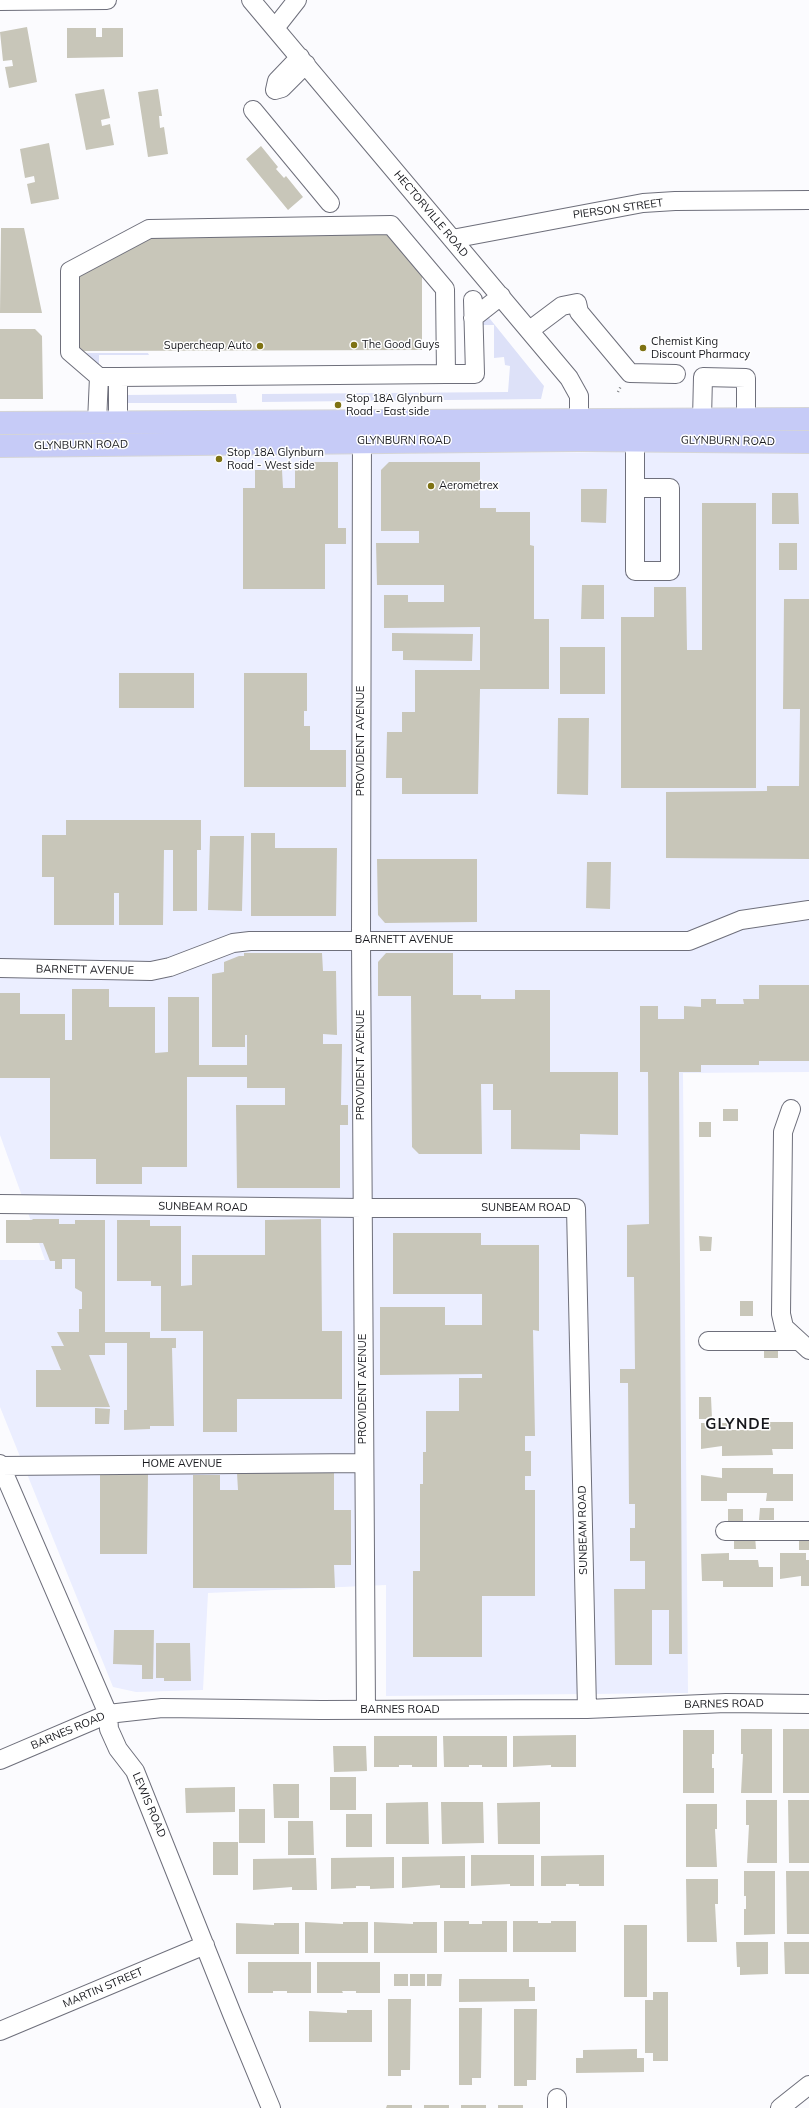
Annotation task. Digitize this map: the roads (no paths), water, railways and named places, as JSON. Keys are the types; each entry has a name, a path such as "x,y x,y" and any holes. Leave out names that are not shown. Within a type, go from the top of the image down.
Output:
{"main road":[{"name":"GLYNBURN ROAD","path":"0,423 362,420 809,419"},
{"name":"GLYNBURN ROAD","path":"0,446 579,440 809,442"}],"street":[{"path":"0,1 107,0"},
{"name":"HECTORVILLE ROAD","path":"251,0 569,378 579,396 579,440"},
{"path":"275,28 294,1"},
{"path":"253,110 330,203"},
{"name":"PIERSON STREET","path":"452,239 643,203 675,201 809,200"},
{"path":"107,422 98,377 70,352 70,271 148,229 391,225 445,295 446,374"},
{"path":"445,295 473,300 496,291"},
{"path":"473,318 496,291"},
{"path":"98,377 474,374 473,300"},
{"path":"530,330 562,306 577,303 579,312 630,373 676,374"},
{"path":"107,422 118,377"},
{"path":"702,419 703,377 746,378 746,419"},
{"name":"PROVIDENT AVENUE","path":"362,420 361,940 363,1463 366,1710"},
{"path":"635,440 635,488 635,571 670,571 670,488 635,488"},
{"name":"BARNETT AVENUE","path":"0,968 151,971 170,967 233,943 244,942 361,940 689,941 740,920 809,910"},
{"path":"791,1109 783,1132 781,1314 784,1327 804,1345"},
{"name":"SUNBEAM ROAD","path":"0,1204 362,1208 576,1208 587,1708"},
{"path":"708,1341 804,1345"},
{"name":"HOME AVENUE","path":"0,1465 363,1463"},
{"name":"LEWIS ROAD","path":"0,1465 108,1714 109,1730 118,1749 136,1771 271,2108"},
{"path":"725,1531 809,1532"},
{"name":"BARNES ROAD","path":"0,1760 108,1714 162,1708 366,1710 587,1708 726,1702 809,1704"},
{"name":"MARTIN STREET","path":"0,2031 205,1945"},
{"path":"780,2108 809,2085"}],"place":[{"name":"The Good Guys","path":"354,345"},
{"name":"Supercheap Auto","path":"260,346"},
{"name":"Chemist King Discount Pharmacy","path":"643,348"},
{"name":"Stop 18A Glynburn Road - East side","path":"338,405"},
{"name":"Stop 18A Glynburn Road - West side","path":"219,459"},
{"name":"Aerometrex","path":"431,486"}],"district":[{"name":"GLYNDE","path":"738,1424"}]}
